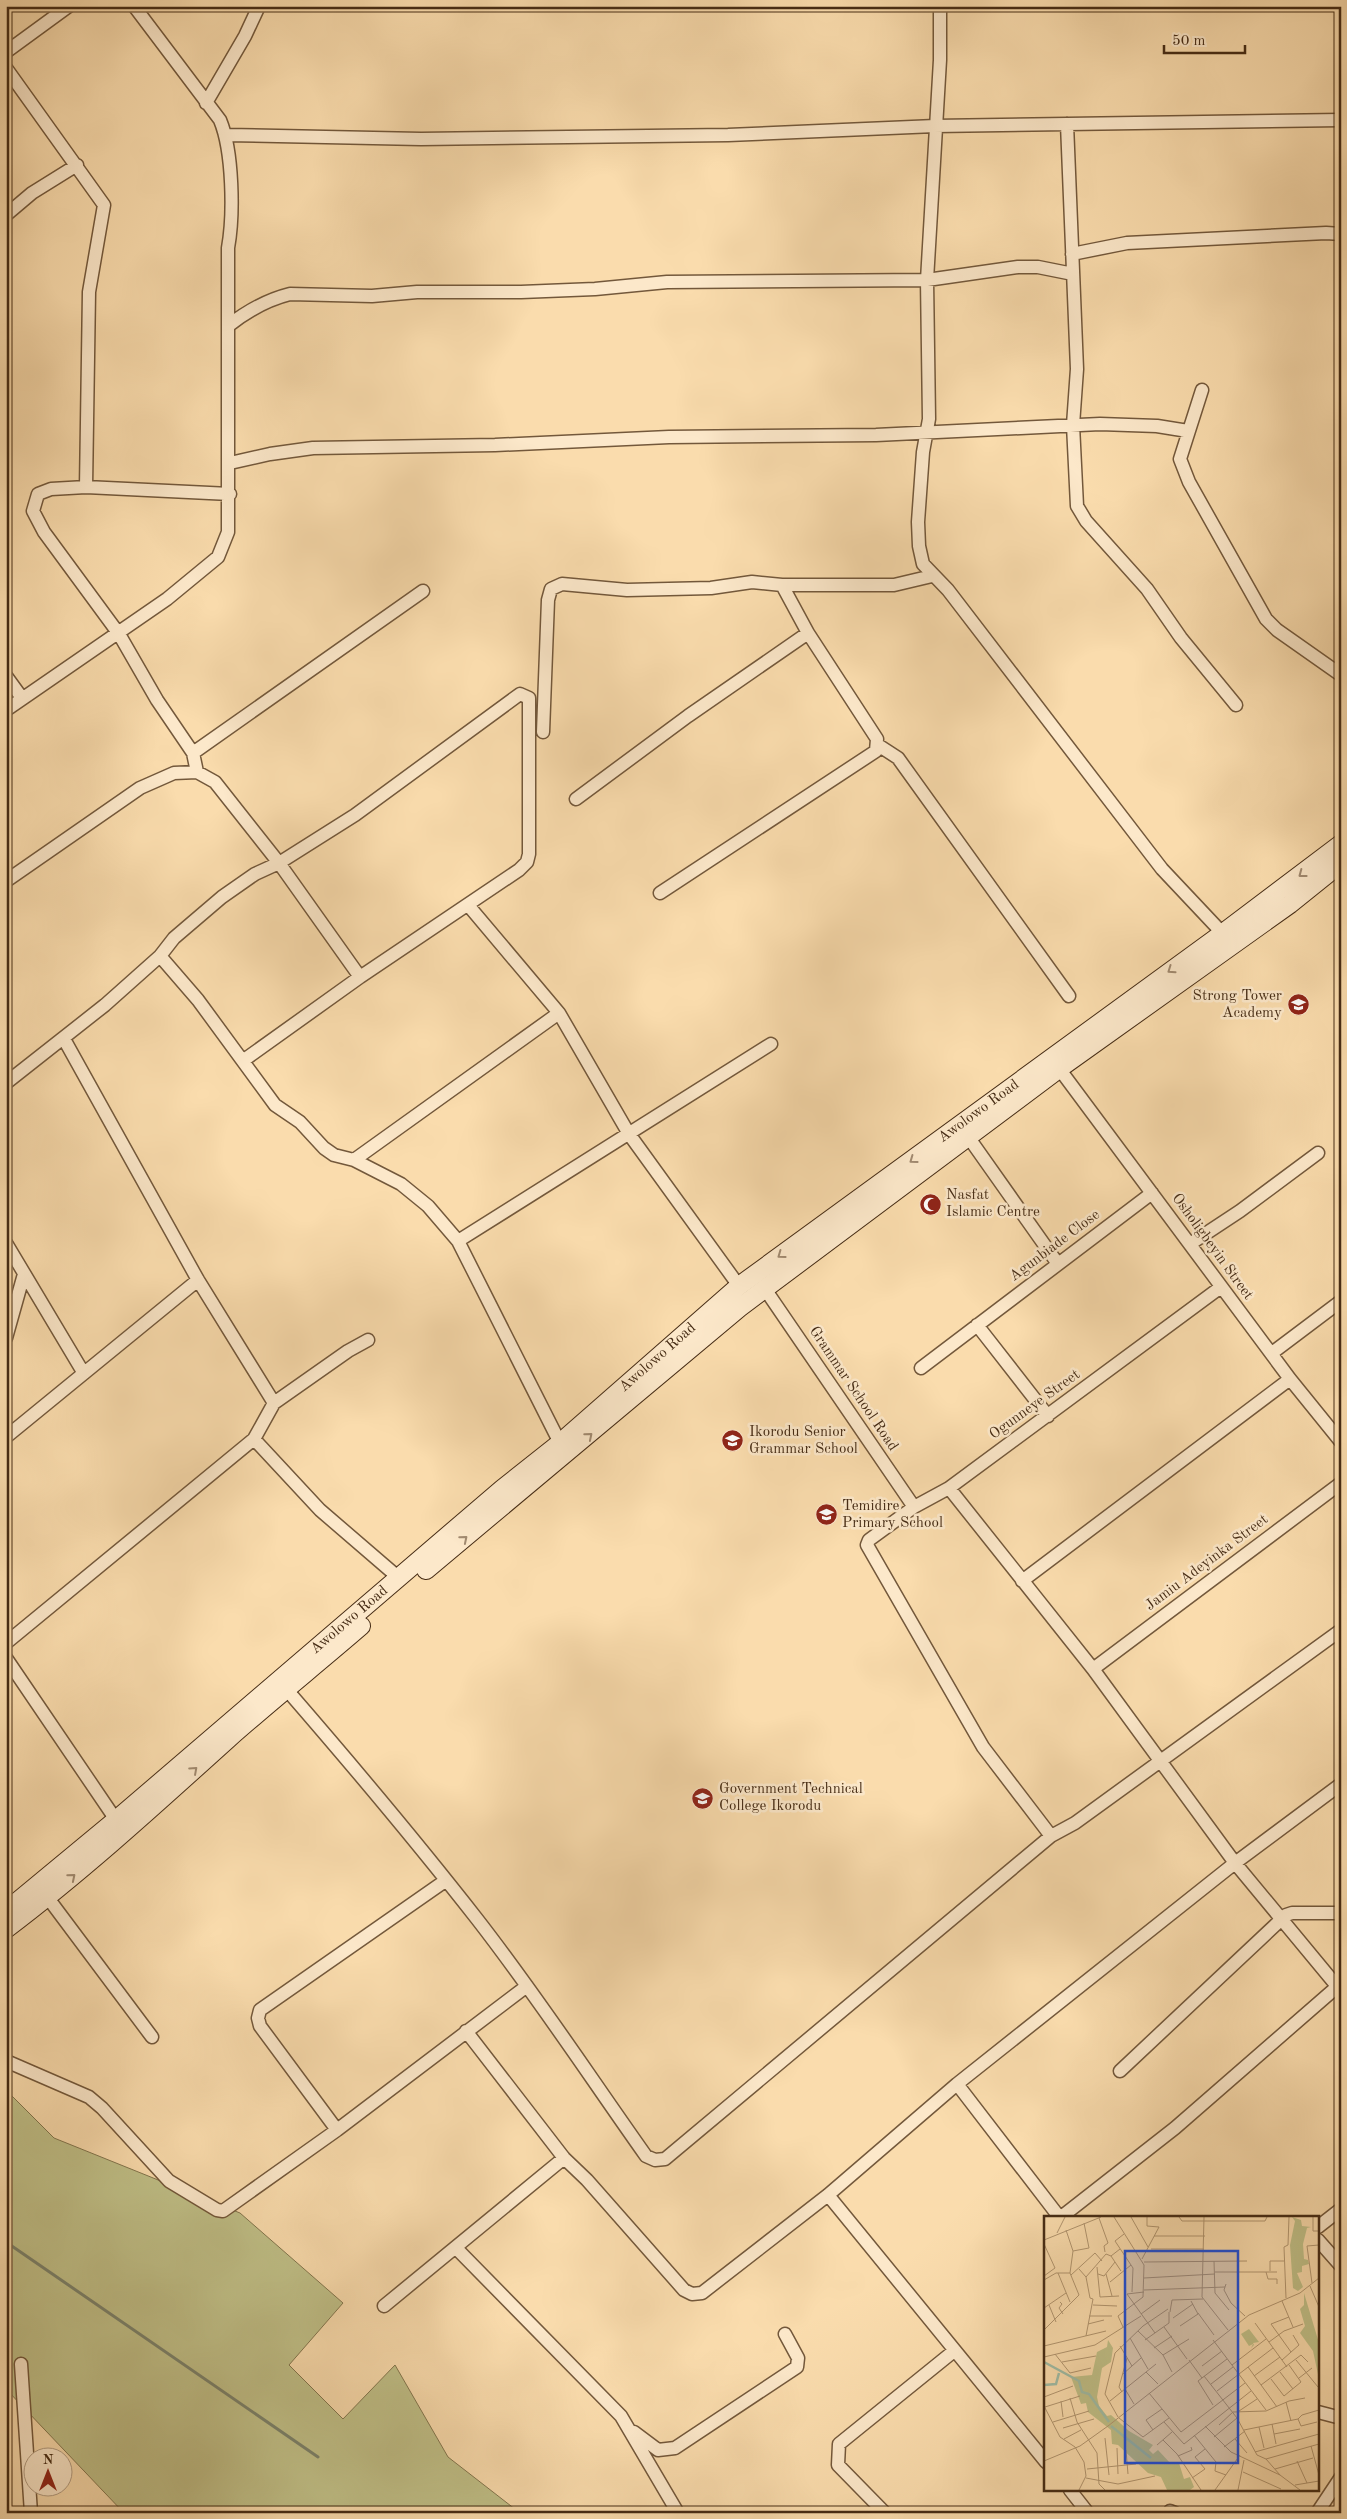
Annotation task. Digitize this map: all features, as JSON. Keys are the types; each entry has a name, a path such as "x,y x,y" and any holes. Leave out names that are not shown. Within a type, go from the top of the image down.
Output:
{"main road":[{"name":"Awolowo Road","path":"6,1911 116,1820 502,1490 560,1443 739,1286 1056,1063 1227,939 1341,844"},
{"name":"Awolowo Road","path":"1227,939 1290,904 1341,863"},
{"name":"Awolowo Road","path":"6,1929 48,1898 431,1566 765,1288 969,1138 1056,1063"}],"street":[{"path":"6,52 69,6"},
{"path":"6,710 119,634 167,599 218,557 228,532 230,463 228,248 233,219 226,135 220,120 134,6"},
{"path":"206,103 245,36 259,6"},
{"path":"940,6 927,280 929,383 927,432 919,499 919,546 923,564 932,576 948,590 1162,869 1227,939"},
{"path":"6,68 104,205 89,292 86,487"},
{"path":"226,135 422,140 728,135 935,126 1341,120"},
{"path":"1067,124 1077,369 1073,425 1077,506 1086,521 1147,589 1181,638 1236,705"},
{"path":"6,215 32,193 77,165"},
{"path":"1072,254 1127,243 1341,234"},
{"path":"228,326 246,312 278,297 290,294 372,296 417,292 529,292 595,289 667,282 927,280 1018,267 1038,266 1073,274"},
{"path":"1202,390 1180,458 1183,468 1266,619 1277,630 1341,675"},
{"path":"230,463 270,454 313,448 495,445 669,437 876,435 1100,424 1157,426 1188,431"},
{"path":"197,772 193,752 157,700 119,634 44,532 33,511 34,500 38,494 51,489 86,487 230,494"},
{"path":"543,732 548,600 551,589 562,584 627,590 711,588 752,582 782,585 894,585 932,576"},
{"path":"660,893 876,751 877,739 808,633 782,585"},
{"path":"193,752 423,591"},
{"path":"576,799 688,716 808,633"},
{"path":"6,676 22,698"},
{"path":"6,1083 64,1039 160,956 174,938 222,897 255,874 279,863 355,815 520,694 530,698 529,854 527,862 519,870 360,977 244,1060"},
{"path":"878,745 898,758 1068,996"},
{"path":"6,881 140,788 174,772 197,772 215,782 279,863 360,977"},
{"path":"468,905 559,1013 629,1134 739,1286"},
{"path":"160,956 198,1000 244,1060 275,1105 312,1133 329,1152 354,1160 401,1184 428,1206 458,1241 560,1443"},
{"path":"354,1160 559,1013"},
{"path":"64,1039 198,1280 274,1403"},
{"path":"458,1241 771,1044"},
{"name":"Osholigbeyin Street","path":"1056,1063 1221,1287 1341,1442"},
{"path":"969,1138 1058,1264"},
{"path":"1190,1244 1240,1211 1318,1152"},
{"name":"Agunbiade Close","path":"921,1368 1152,1193"},
{"path":"6,1242 83,1372"},
{"path":"6,1338 24,1274"},
{"path":"6,1437 83,1372 198,1280"},
{"name":"Ogunneye Street","path":"1051,1836 984,1748 867,1545 869,1540 914,1507 949,1488 1221,1287"},
{"name":"Grammar School Road","path":"765,1288 914,1507"},
{"path":"1272,1353 1341,1301"},
{"path":"977,1325 1048,1416"},
{"path":"6,1643 254,1438 274,1403 348,1351 368,1340"},
{"path":"1022,1581 1290,1378"},
{"path":"254,1438 320,1510 399,1578"},
{"name":"Jamiu Adeyinka Street","path":"1093,1669 1341,1483"},
{"path":"949,1488 1093,1669 1235,1864 1306,1951 1340,1989 1175,2128 1063,2216"},
{"path":"287,1690 371,1787 476,1918 527,1986 646,2156 655,2160 665,2159 1051,1836 1074,1823 1341,1630"},
{"path":"6,1658 116,1820"},
{"path":"466,2032 564,2158 588,2180 684,2290 692,2294 702,2293 828,2195 957,2084 1235,1864 1341,1784"},
{"path":"336,2130 260,2026 258,2018 260,2010 445,1881"},
{"path":"48,1898 152,2037"},
{"path":"1120,2071 1282,1920 1292,1913 1341,1913"},
{"path":"6,2061 89,2097 102,2108 169,2181 217,2210 228,2208 336,2130 527,1986"},
{"path":"957,2084 1058,2216"},
{"path":"384,2306 564,2158"},
{"path":"828,2195 1044,2460"},
{"path":"1320,2225 1341,2209"},
{"path":"1320,2242 1341,2266"},
{"path":"456,2248 611,2406 630,2429 678,2513"},
{"path":"630,2429 658,2450 675,2448 797,2367 798,2358 785,2334"},
{"path":"885,2513 838,2464 839,2444 954,2351"},
{"path":"20,2364 31,2513"},
{"path":"1320,2413 1341,2418"},
{"path":"1317,2513 1341,2477"},
{"path":"1072,2492 1088,2513"}],"green space":[{"path":"6,2090 54,2138 240,2213 343,2303 289,2365 343,2419 395,2365 448,2457 520,2513 124,2513 72,2458 72,2446 60,2446 6,2389"}],"waterway":[{"path":"6,2242 318,2457"}],"place":[{"name":"Strong Tower Academy","path":"1298,1005"},
{"name":"Nasfat Islamic Centre","path":"930,1204"},
{"name":"Ikorodu Senior Grammar School","path":"733,1441"},
{"name":"Temidire Primary School","path":"826,1515"},
{"name":"Government Technical College Ikorodu","path":"703,1798"}]}
